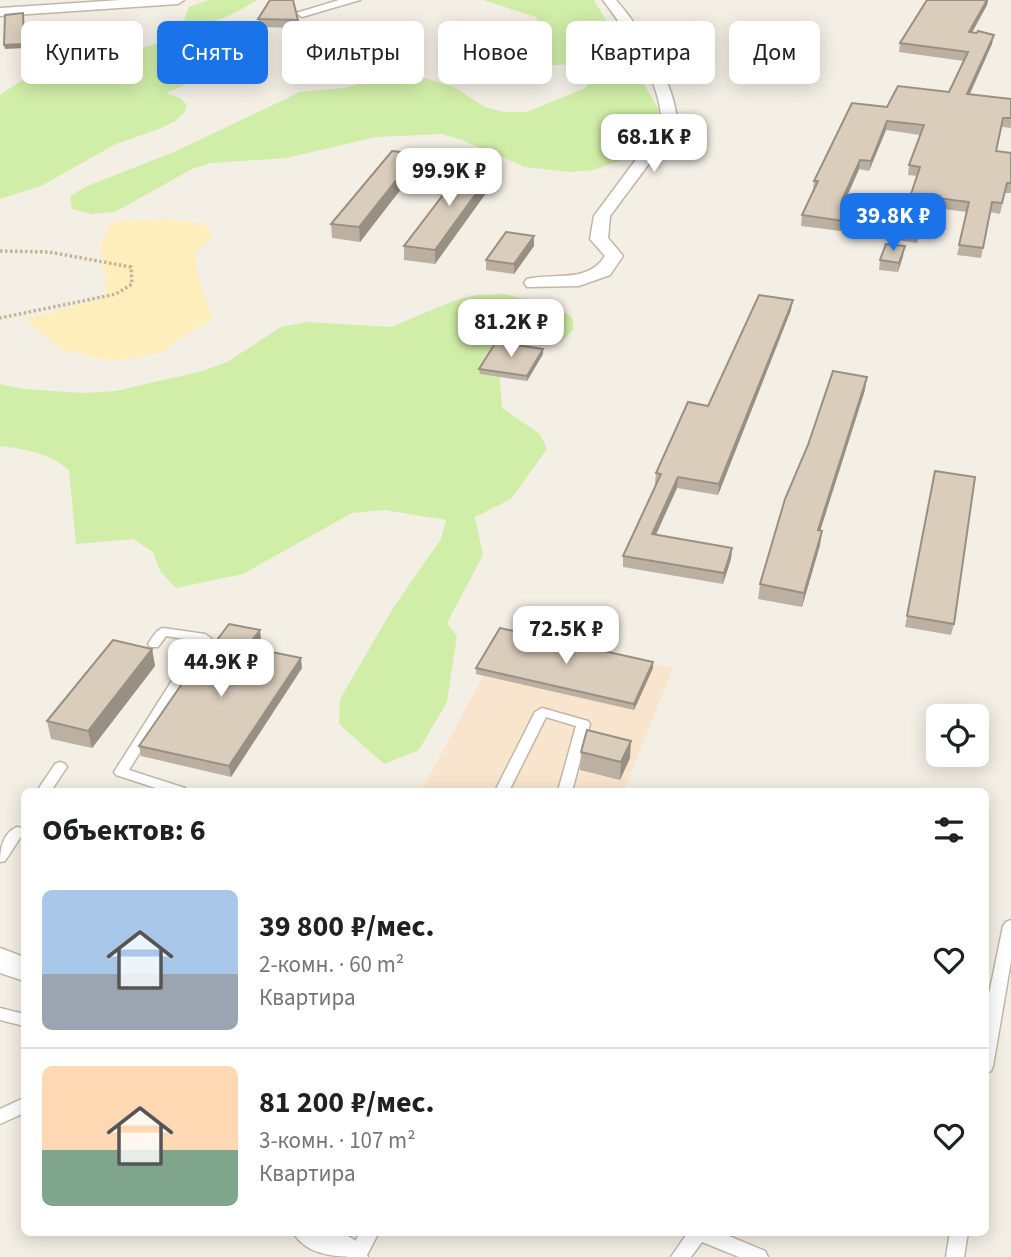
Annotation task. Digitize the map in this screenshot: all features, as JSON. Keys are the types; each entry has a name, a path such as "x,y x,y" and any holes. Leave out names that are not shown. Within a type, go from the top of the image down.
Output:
{"street":[{"path":"0,12 178,0"},
{"path":"302,13 354,0"},
{"path":"533,283 573,282 604,271 614,256 599,239 602,216 669,126 669,110 648,61 620,10 610,0"},
{"path":"0,960 21,968"},
{"path":"317,1236 350,1257"}],"lane":[{"path":"154,644 163,632 205,639 121,772 171,788"},
{"path":"504,788 542,712 583,723 566,788"},
{"path":"46,788 60,767"},
{"path":"0,857 21,830"},
{"path":"989,1040 1011,926"},
{"path":"0,1014 21,1019"},
{"path":"0,1117 21,1106"},
{"path":"356,1257 368,1236"},
{"path":"680,1257 696,1236"},
{"path":"709,1236 760,1257"},
{"path":"955,1257 958,1236"}],"path":[{"path":"0,251 48,251 131,267 132,284 116,294 0,318"}],"shaded area":[{"path":"506,634 673,668 625,788 423,788"}],"green space":[{"path":"208,0 258,0 214,21 183,21 189,7"},
{"path":"483,0 594,0 606,21 566,21 566,64 552,65 552,21 538,21 536,17"},
{"path":"155,44 157,84 187,84 166,93 180,98 187,105 184,113 159,129 116,144 41,186 0,199 0,95 21,81 21,84 143,84 143,48"},
{"path":"424,78 454,87 485,107 504,112 527,112 585,88 588,84 644,84 659,110 655,135 626,158 594,170 570,172 525,167 442,134 376,137 287,158 211,163 192,169 115,212 91,214 72,209 70,196 87,186 174,152 300,92 358,84 424,84"},
{"path":"504,294 555,306 572,317 574,329 561,342 535,345 512,353 499,365 502,408 540,434 547,449 511,499 475,517 483,555 447,623 457,636 447,702 419,750 384,764 339,724 340,699 393,608 441,539 446,520 385,510 352,513 243,574 176,588 160,571 153,552 133,539 76,544 69,470 53,459 37,453 0,446 0,384 24,389 83,393 115,391 203,371 227,362 281,327 307,322 391,327 453,301 477,295"}],"sand":[{"path":"168,219 205,224 213,236 195,254 198,277 213,320 194,329 161,353 114,361 60,349 26,319 102,299 107,291 100,248 111,221"}],"building":[{"path":"270,0 293,0 298,20 258,19"},
{"path":"927,0 987,0 969,32 994,35 967,94 1011,99 1011,118 1003,118 996,151 1011,153 1011,183 1007,183 1002,203 992,202 983,248 959,245 969,202 930,197 919,233 899,230 920,167 909,165 924,125 887,121 871,161 860,160 842,200 851,201 843,221 802,215 818,181 814,181 852,103 887,107 898,86 949,92 968,52 900,43"},
{"path":"23,13 21,44 4,45 5,15"},
{"path":"392,151 417,154 359,227 331,224"},
{"path":"466,165 494,169 435,250 404,246"},
{"path":"506,232 534,236 514,264 486,260"},
{"path":"886,244 905,246 899,263 880,260"},
{"path":"759,295 793,300 719,484 678,477 652,534 732,548 724,573 623,556 661,474 656,473 688,402 708,406"},
{"path":"496,342 543,349 527,376 479,369"},
{"path":"833,371 867,377 818,530 822,531 804,593 760,584 785,499 808,445"},
{"path":"935,471 975,477 954,624 907,616"},
{"path":"229,624 260,630 247,647 301,658 229,766 139,746 204,652 208,652"},
{"path":"500,628 653,662 634,704 476,668"},
{"path":"113,640 152,649 88,731 47,721"},
{"path":"587,730 631,741 621,762 581,752"}]}
